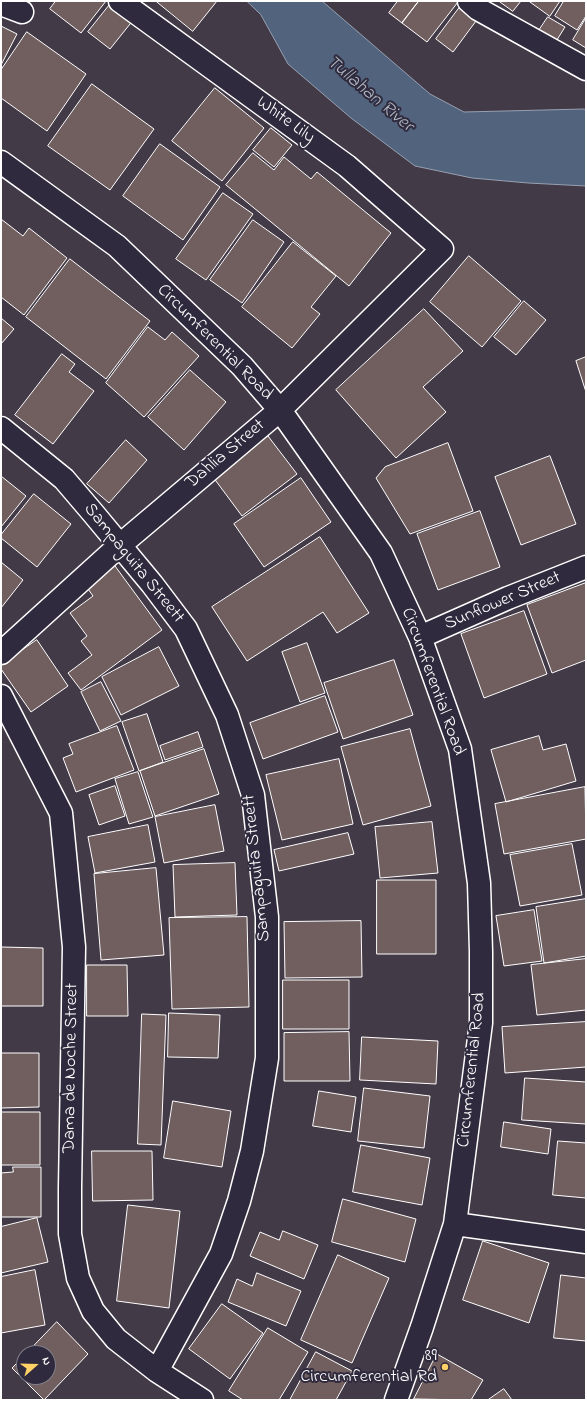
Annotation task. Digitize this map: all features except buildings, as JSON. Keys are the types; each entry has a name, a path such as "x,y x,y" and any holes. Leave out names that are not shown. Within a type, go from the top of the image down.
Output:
{"street":[{"name":"White Lily","path":"120,1 347,166 442,249"},
{"path":"469,1 478,9 586,69"},
{"path":"1,4 22,12"},
{"name":"Circumferential Road","path":"1,162 117,246 242,366 280,410 381,554 420,637 460,748 479,883 481,1023 455,1224 400,1399"},
{"name":"Dahlia Street","path":"1,653 119,546 280,410 442,249"},
{"name":"Sampaguita Streett","path":"1,428 64,479 152,584 186,629 227,715 253,795 266,917 267,1058 252,1151 239,1201 221,1254 157,1371"},
{"name":"Sunflower Street","path":"420,637 508,598 586,567"},
{"name":"Dama de Noche Street","path":"1,696 61,813 74,947 70,1234 78,1278 93,1310 116,1339 157,1371 202,1400"},
{"path":"455,1224 586,1242"}],"water":[{"name":"Tullahan River","path":"247,1 322,1 430,94 464,112 586,110 586,186 472,178 415,166 351,118 288,64 261,15"}],"place":[{"name":"89 Circumferential Rd","path":"445,1367"}]}
